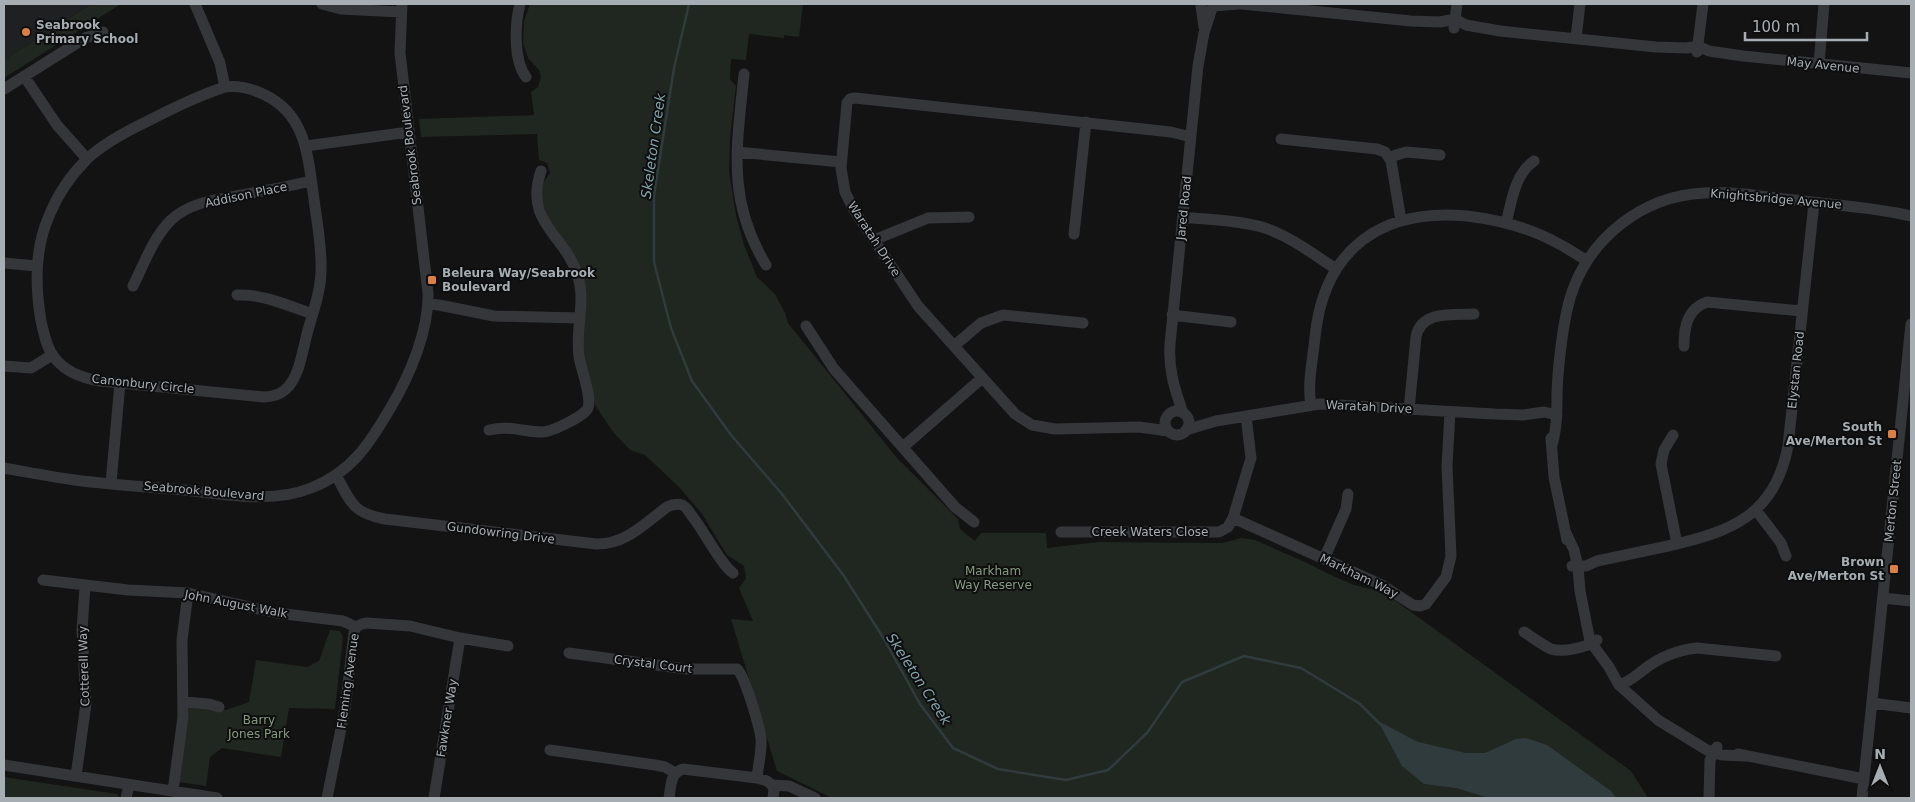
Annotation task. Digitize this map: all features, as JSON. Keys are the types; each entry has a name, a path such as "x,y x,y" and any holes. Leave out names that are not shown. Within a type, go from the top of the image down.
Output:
{"street":[{"path":"195,4 220,63 224,88"},
{"path":"322,4 341,9 402,8"},
{"path":"520,4 517,20 518,60 526,77"},
{"name":"May Avenue","path":"1206,5 1241,4 1333,8 1410,21 1442,29 1454,23 1468,32 1500,30 1656,47 1697,49 1743,56 1909,74"},
{"path":"1454,23 1457,4"},
{"path":"1576,38 1580,4"},
{"path":"1697,49 1703,4"},
{"path":"1819,64 1824,4"},
{"name":"Jared Road","path":"1167,417 1172,382 1169,351 1172,315 1198,66 1204,33 1203,15 1206,5"},
{"name":"Seabrook Boulevard","path":"4,468 72,480 246,496 279,496 312,488 336,475 360,455 379,427 404,383 426,323 428,304 400,53 402,8"},
{"path":"4,89 85,38 103,32"},
{"path":"744,74 737,152 738,187 742,212 752,240 766,265"},
{"path":"24,76 57,125 87,159"},
{"name":"Canonbury Circle","path":"234,87 250,89 277,101 296,122 306,146 322,272 296,373 288,387 278,395 264,397 87,379 76,374 52,355 46,342 42,324 38,297 37,266 49,216 71,178 87,159 132,129 196,96 234,87"},
{"name":"Waratah Drive","path":"1168,431 1139,427 1055,429 1032,424 1014,414 918,306 854,210 845,192 841,162 846,107 850,99 855,98 1192,134"},
{"path":"1074,234 1086,122"},
{"path":"306,146 409,132"},
{"path":"1281,139 1377,149 1385,152 1390,157 1401,220"},
{"path":"737,152 841,162"},
{"path":"1390,157 1406,152 1440,155"},
{"path":"1506,223 1518,179 1525,168 1534,161"},
{"path":"489,430 511,427 548,432 581,414 589,406 590,400 579,356 581,297 577,271 546,225 538,205 536,189 541,171"},
{"name":"Addison Place","path":"133,286 153,244 162,231 171,220 188,208 212,201 311,181"},
{"name":"Knightsbridge Avenue","path":"1864,779 1716,751 1697,743 1658,720 1635,700 1606,663 1593,641 1554,477 1552,445 1554,417 1568,305 1574,286 1587,261 1601,242 1623,222 1648,207 1677,196 1716,193 1884,210 1911,216"},
{"name":"Elystan Road","path":"1576,566 1719,533 1738,524 1756,510 1776,483 1786,458 1814,202"},
{"name":"Knightsbridge Avenue","path":"1884,210 1911,209"},
{"path":"1311,405 1310,390 1317,318 1325,289 1336,269 1353,248 1367,237 1401,220 1418,216 1479,217 1506,223 1541,235 1587,261"},
{"path":"874,240 928,218 969,217"},
{"path":"1183,217 1240,223 1263,228 1285,236 1336,269"},
{"path":"4,263 37,266"},
{"path":"237,295 269,299 312,314"},
{"path":"1684,346 1685,330 1691,313 1698,306 1707,302 1802,311"},
{"path":"428,304 494,316 579,318"},
{"path":"1409,410 1416,336 1419,327 1426,320 1434,317 1474,314"},
{"path":"954,346 982,323 1003,315 1083,323"},
{"path":"1172,315 1230,322"},
{"name":"Merton Street","path":"1862,798 1883,598 1908,393 1911,324"},
{"path":"806,326 834,368 955,506 974,522"},
{"path":"4,366 31,368 52,355"},
{"path":"903,448 982,379"},
{"name":"Jared Road","path":"1172,382 1184,414"},
{"path":"111,483 120,383"},
{"name":"Waratah Drive","path":"1186,430 1216,421 1311,405 1328,404 1554,417"},
{"path":"1177,411 1184,414 1188,424 1186,430 1177,435 1168,431 1165,425 1167,417 1177,411"},
{"name":"Markham Way","path":"1233,518 1389,589 1413,605 1423,605 1430,599 1446,577 1451,556 1447,466 1450,412"},
{"name":"Waratah Drive","path":"1184,414 1216,421"},
{"path":"1233,518 1251,458 1246,416"},
{"name":"Waratah Drive","path":"1139,427 1167,417"},
{"path":"1673,435 1664,450 1661,464 1677,544"},
{"name":"Gundowring Drive","path":"336,475 351,501 358,510 366,515 606,545 621,540 667,507 676,504 686,508 703,529 725,566 733,573"},
{"path":"1324,558 1346,508 1348,494"},
{"path":"1756,510 1781,543 1786,556"},
{"name":"Creek Waters Close","path":"1061,532 1219,532 1228,527 1233,518"},
{"name":"John August Walk","path":"43,580 128,590 188,593 277,613 343,621 356,627"},
{"name":"Cotterell Way","path":"76,776 86,704 82,630 85,586"},
{"path":"173,791 184,702 182,640 188,593"},
{"path":"1883,598 1911,601"},
{"name":"Fleming Avenue","path":"327,798 344,717 356,627 367,623 394,624 508,646"},
{"path":"1524,632 1553,649 1574,648 1593,641"},
{"name":"Fawkner Way","path":"434,798 460,638"},
{"path":"1622,683 1675,652 1685,649 1697,648 1776,656"},
{"name":"Crystal Court","path":"570,653 686,669 737,669 745,684 760,735 757,778"},
{"path":"184,702 209,704 219,707"},
{"path":"1872,703 1911,708"},
{"path":"550,750 655,765 675,773"},
{"path":"1709,798 1710,760 1716,751"},
{"path":"4,766 217,798"},
{"path":"669,798 672,778 675,773 686,769 757,778 767,781 774,790 773,798"},
{"path":"126,798 129,785"},
{"path":"772,785 789,786 815,798"}],"shaded area":[{"name":"Seabrook Primary School","path":"4,4 91,4 4,60"},
{"path":"1378,721 1418,742 1466,753 1485,753 1516,739 1526,738 1547,745 1611,791 1616,798 1489,798 1456,788 1424,784 1402,766"}],"green space":[{"path":"91,4 121,4 4,78 4,60"},
{"name":"Markham Way Reserve","path":"530,4 803,4 799,37 784,35 784,38 749,34 746,60 731,59 730,79 736,86 730,137 729,171 736,215 744,245 757,277 775,294 788,323 897,458 958,519 960,529 975,541 981,533 1046,533 1047,548 1098,542 1222,543 1241,538 1255,540 1354,585 1375,590 1393,599 1631,771 1648,798 832,798 777,771 731,619 753,621 739,588 746,578 744,566 727,555 702,514 680,488 645,455 630,450 613,432 595,405 582,355 585,298 551,227 540,195 543,183 550,173 547,163 539,160 537,134 421,137 419,119 534,115 531,92 538,87 541,77 539,70 528,58 523,43 524,21"},
{"name":"Barry Jones Park","path":"330,630 340,631 343,637 335,709 289,708 281,757 222,748 210,757 206,786 179,782 189,707 226,710 249,702 256,660 307,667 319,661"},
{"path":"4,777 117,794 120,798 4,798"}],"waterway":[{"name":"Skeleton Creek","path":"689,4 674,68 654,195 654,262 671,328 692,381 731,435 782,494 844,576 884,639 920,704 953,748 998,769 1066,780 1108,770 1147,733 1182,682 1244,656 1301,668 1360,704 1380,724"}],"place":[{"name":"Seabrook Primary School","path":"26,32"},
{"name":"Beleura Way/Seabrook Boulevard","path":"432,280"},
{"name":"South Ave/Merton St","path":"1892,434"},
{"name":"Brown Ave/Merton St","path":"1894,569"}]}
